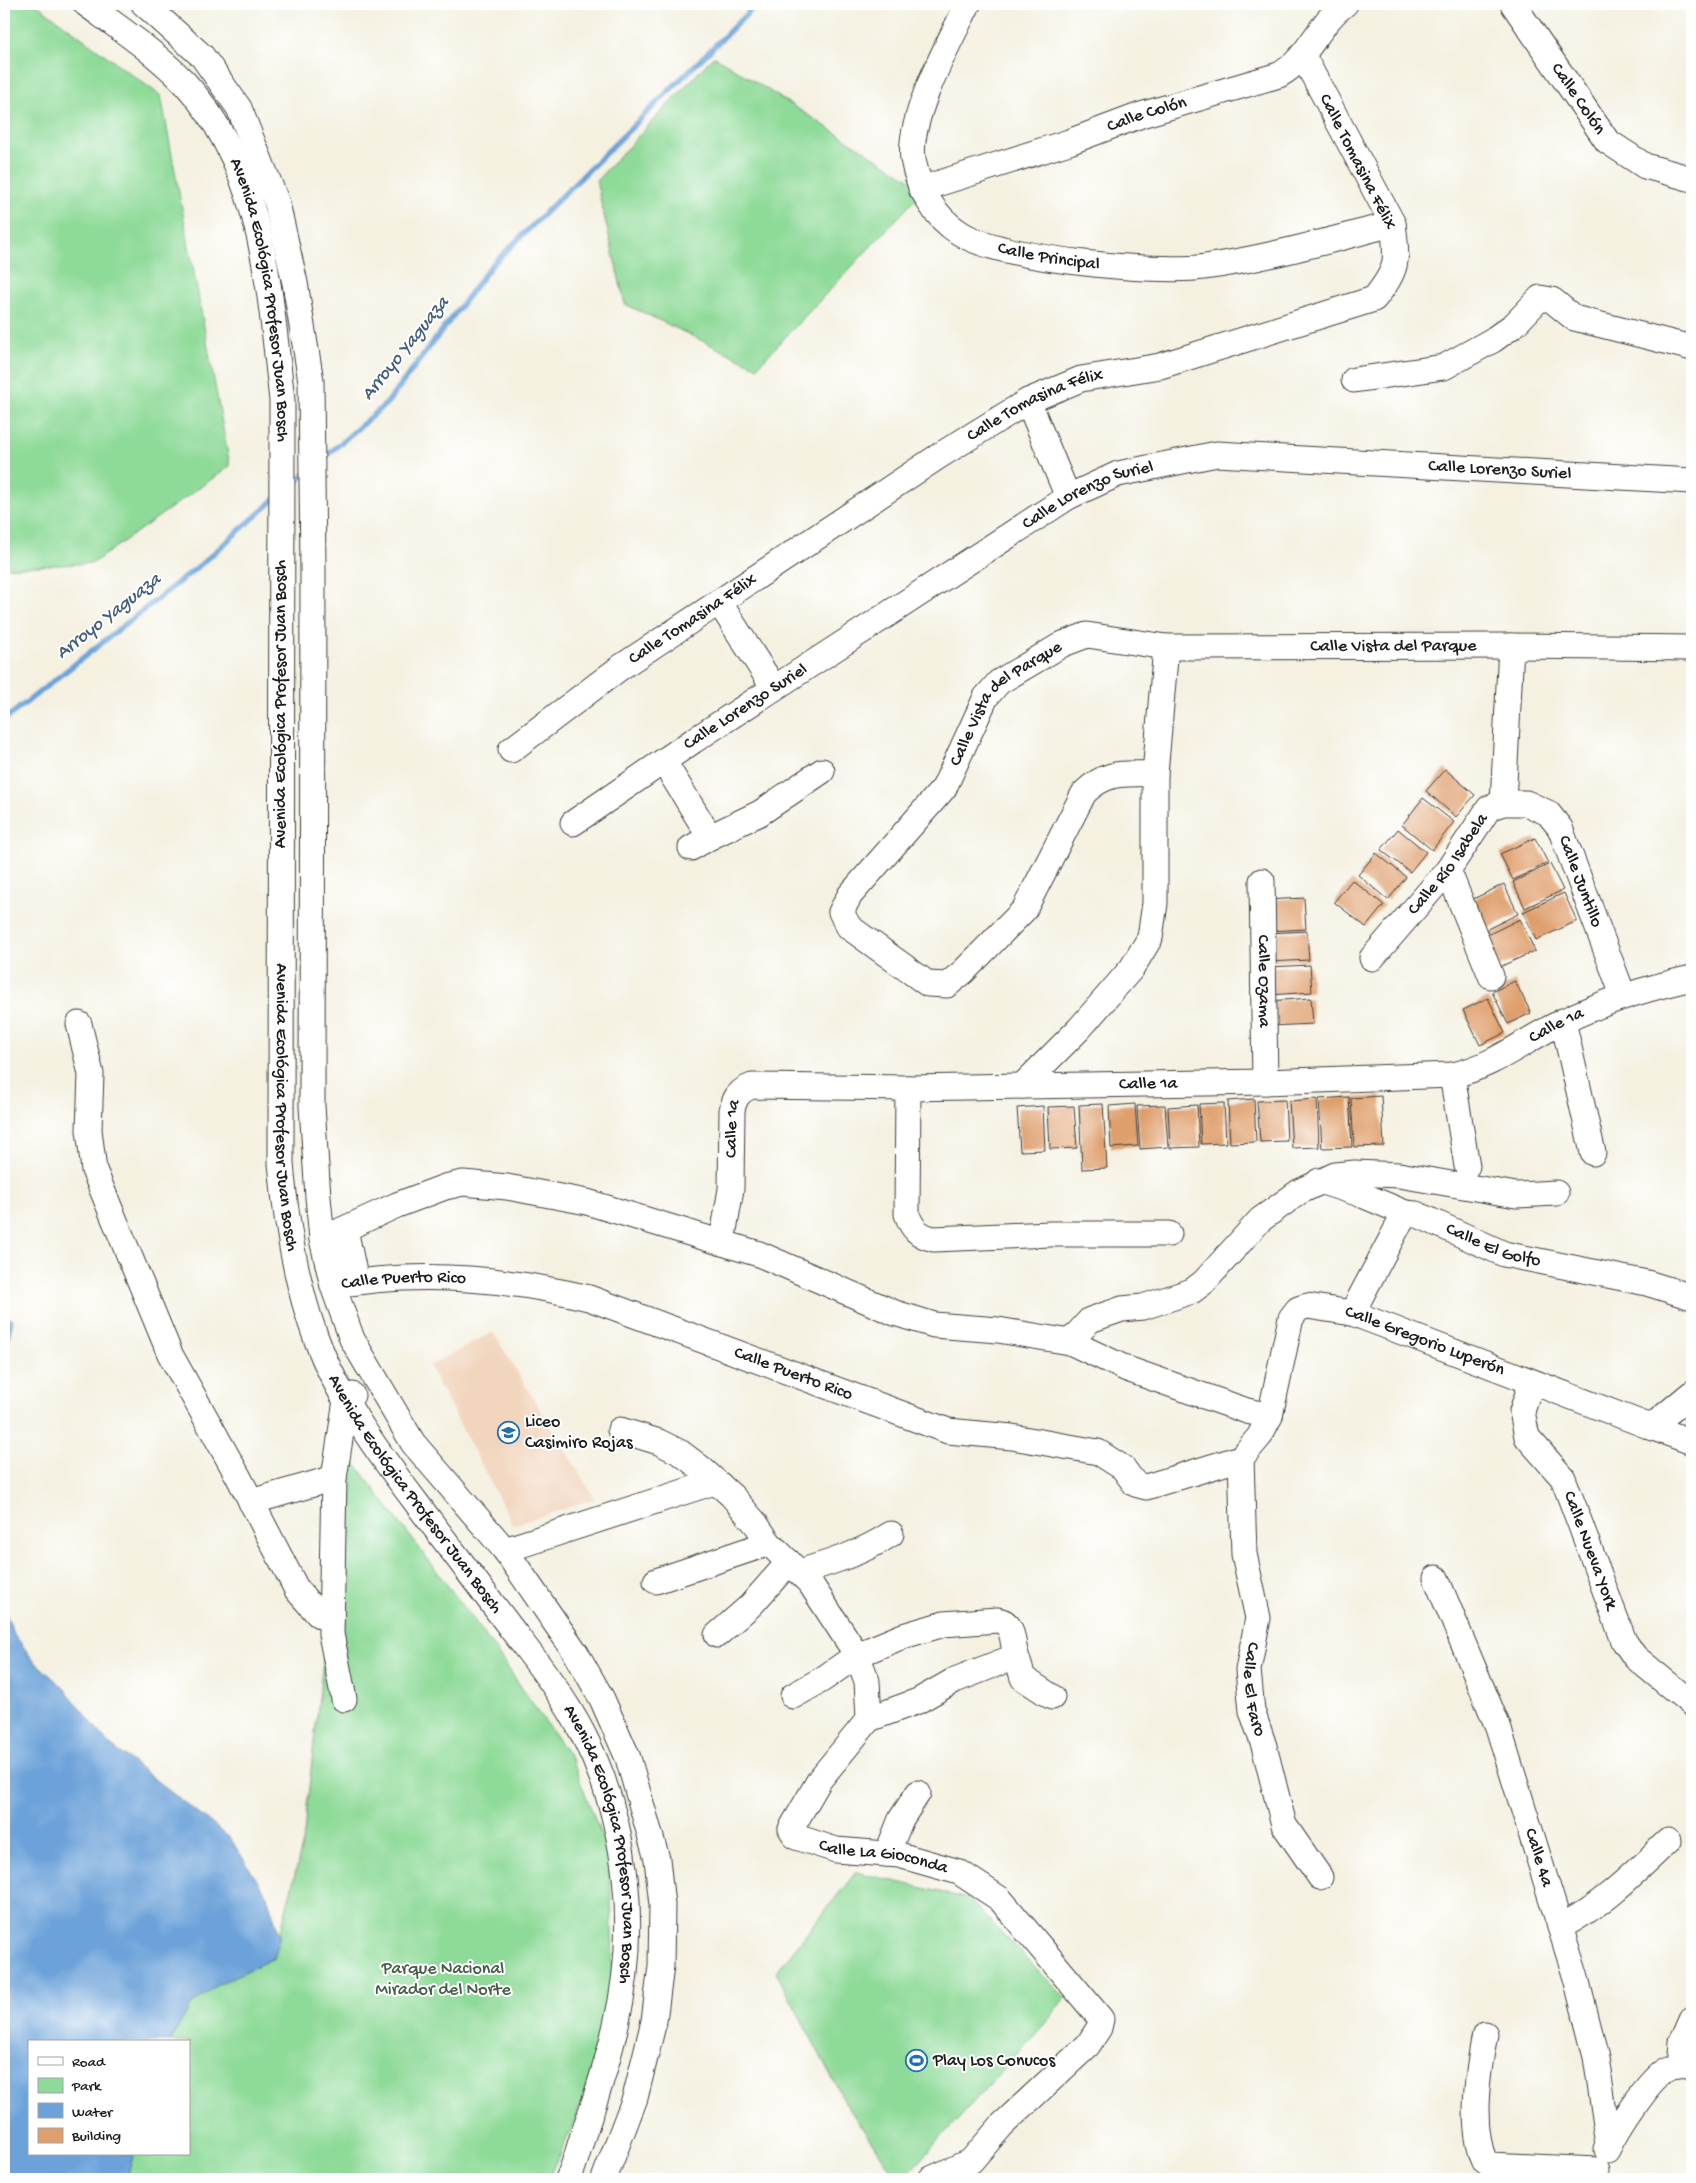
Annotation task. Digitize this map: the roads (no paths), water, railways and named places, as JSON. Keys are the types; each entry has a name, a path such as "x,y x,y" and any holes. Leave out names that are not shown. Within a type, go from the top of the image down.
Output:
{"street":[{"name":"Avenida Ecológica Profesor Juan Bosch","path":"86,4 134,40 184,82 213,122 232,155 250,197 263,250 282,400 280,695 281,1163 286,1218 298,1282 316,1340 346,1400 381,1456 551,1682 583,1734 603,1781 616,1826 629,1910 628,1960 620,2011 608,2061 568,2179"},
{"name":"Calle Principal","path":"968,4 944,54 916,121 913,157 921,189 941,219 961,234 998,248 1029,255 1155,268 1203,267 1246,260 1393,224"},
{"name":"Calle Colón","path":"921,189 1018,156 1069,142 1141,115 1278,75 1291,69 1303,56 1336,10 1345,4"},
{"name":"Calle Colón","path":"1513,4 1607,141 1645,166 1692,179"},
{"name":"Avenida Ecológica Profesor Juan Bosch","path":"152,6 202,56 239,108 277,203 295,283 311,381 313,570 312,1106 322,1239 344,1284 352,1340 371,1376 413,1443 505,1550 576,1653 602,1699 628,1758 658,1859 662,1904 662,1966 654,2021 635,2098 604,2179"},
{"path":"134,40 152,6"},
{"name":"Calle Tomasina Félix","path":"511,750 621,667 939,456 1028,401 1081,379 1160,366 1374,300 1392,277 1397,254 1393,224 1303,56"},
{"path":"1354,380 1444,367 1493,340 1515,324 1540,298 1552,300 1574,318 1692,348"},
{"path":"1028,401 1068,497"},
{"name":"Calle Lorenzo Suriel","path":"573,823 774,688 1068,497 1118,474 1217,454 1692,481"},
{"path":"719,602 774,688"},
{"name":"Calle Vista del Parque","path":"1155,774 1114,774 1096,782 1084,794 1024,910 963,972 946,985 928,984 849,926 841,912 850,895 944,788 986,697 999,682 1063,644 1087,635 1166,647 1510,646 1692,648"},
{"name":"Calle Río Isabela","path":"1372,958 1448,870 1490,808 1503,803 1510,646"},
{"path":"1022,1086 1085,1023 1132,968 1150,938 1155,904 1155,774 1166,647"},
{"path":"280,695 313,696"},
{"path":"664,762 701,842 760,813 822,771"},
{"name":"Calle Juntillo","path":"1503,803 1526,803 1548,813 1560,828 1623,996"},
{"path":"1448,870 1491,976"},
{"name":"Calle Ozama","path":"1262,880 1265,1082"},
{"name":"Calle 1a","path":"722,1242 731,1189 730,1122 734,1099 738,1094 752,1086 908,1088 1265,1082 1452,1075 1481,1066 1563,1021 1623,996 1692,978"},
{"path":"1563,1021 1593,1153"},
{"path":"79,1024 91,1074 90,1130 94,1170 170,1354 297,1590 318,1614 331,1620"},
{"path":"1452,1075 1467,1166"},
{"path":"908,1088 907,1214 916,1232 934,1240 1050,1234 1168,1234"},
{"path":"1070,1342 1090,1320 1122,1309 1143,1308 1192,1291 1204,1282 1260,1220 1299,1192 1319,1181 1335,1176 1355,1173 1399,1175 1516,1195 1556,1193"},
{"name":"Calle El Golfo","path":"1319,1181 1360,1194 1405,1213 1416,1214 1504,1254 1647,1283 1692,1297"},
{"path":"322,1239 424,1193 463,1183 484,1184 587,1202 759,1254 913,1319 934,1325 998,1330 1070,1342 1127,1369 1247,1411 1270,1416"},
{"path":"1352,1313 1405,1213"},
{"path":"344,1284 345,1228"},
{"name":"Calle Puerto Rico","path":"344,1284 419,1276 540,1286 589,1298 948,1431 1012,1437 1098,1452 1123,1468 1135,1484 1146,1487 1241,1458"},
{"name":"Calle Gregorio Luperón","path":"1241,1458 1259,1437 1270,1416 1291,1318 1298,1308 1307,1306 1352,1313 1692,1442"},
{"path":"344,1699 331,1634 334,1478 346,1400 371,1376"},
{"name":"Calle Nueva York","path":"1532,1382 1522,1411 1527,1437 1563,1478 1624,1640 1635,1657 1692,1704"},
{"path":"1651,1427 1692,1393"},
{"path":"620,1430 659,1442 681,1453 720,1485 756,1524 769,1543 816,1591 856,1655 867,1681 869,1719 918,1701 954,1680 1009,1659 1015,1652"},
{"name":"Calle El Faro","path":"1241,1458 1244,1554 1258,1618 1248,1670 1252,1711 1264,1746 1284,1825 1320,1877"},
{"path":"251,1502 334,1478"},
{"path":"505,1550 711,1484 720,1485"},
{"path":"717,1635 794,1567 841,1560 872,1546 891,1534"},
{"path":"656,1581 769,1543"},
{"name":"Calle 4a","path":"1436,1578 1498,1727 1576,1978 1596,2057 1609,2145"},
{"path":"793,1696 824,1679 856,1655 903,1636 944,1624 1003,1620 1010,1627 1023,1678 1052,1697"},
{"name":"Calle La Gioconda","path":"869,1719 820,1779 790,1829 796,1837 836,1850 900,1855 959,1872 1000,1899 1101,2019 1099,2028 1088,2045 1002,2125 971,2161 931,2179"},
{"path":"887,1854 902,1819 918,1793"},
{"path":"1560,1928 1587,1913 1605,1900 1668,1841"},
{"path":"1485,2034 1477,2076 1477,2122 1485,2162 1489,2165 1597,2174 1609,2145 1627,2116 1656,2078 1665,2070 1686,2066 1679,2055 1682,2042 1692,2019"}],"water":[{"path":"4,1315 13,1320 4,1361"},
{"path":"4,1609 14,1634 34,1661 65,1689 109,1744 230,1838 266,1894 280,1935 273,1958 217,1985 190,2006 171,2040 28,2040 28,2156 133,2156 126,2179 4,2179"}],"waterway":[{"name":"Arroyo Yaguaza","path":"319,462 387,403 491,266 757,4"},
{"name":"Arroyo Yaguaza","path":"289,488 305,474"},
{"name":"Arroyo Yaguaza","path":"4,720 199,566 274,500"}],"place":[{"name":"Liceo Casimiro Rojas","path":"509,1432"},
{"name":"Play Los Conucos","path":"917,2061"}],"park label":[{"name":"Parque Nacional Mirador del Norte","path":"443,1979"}]}
